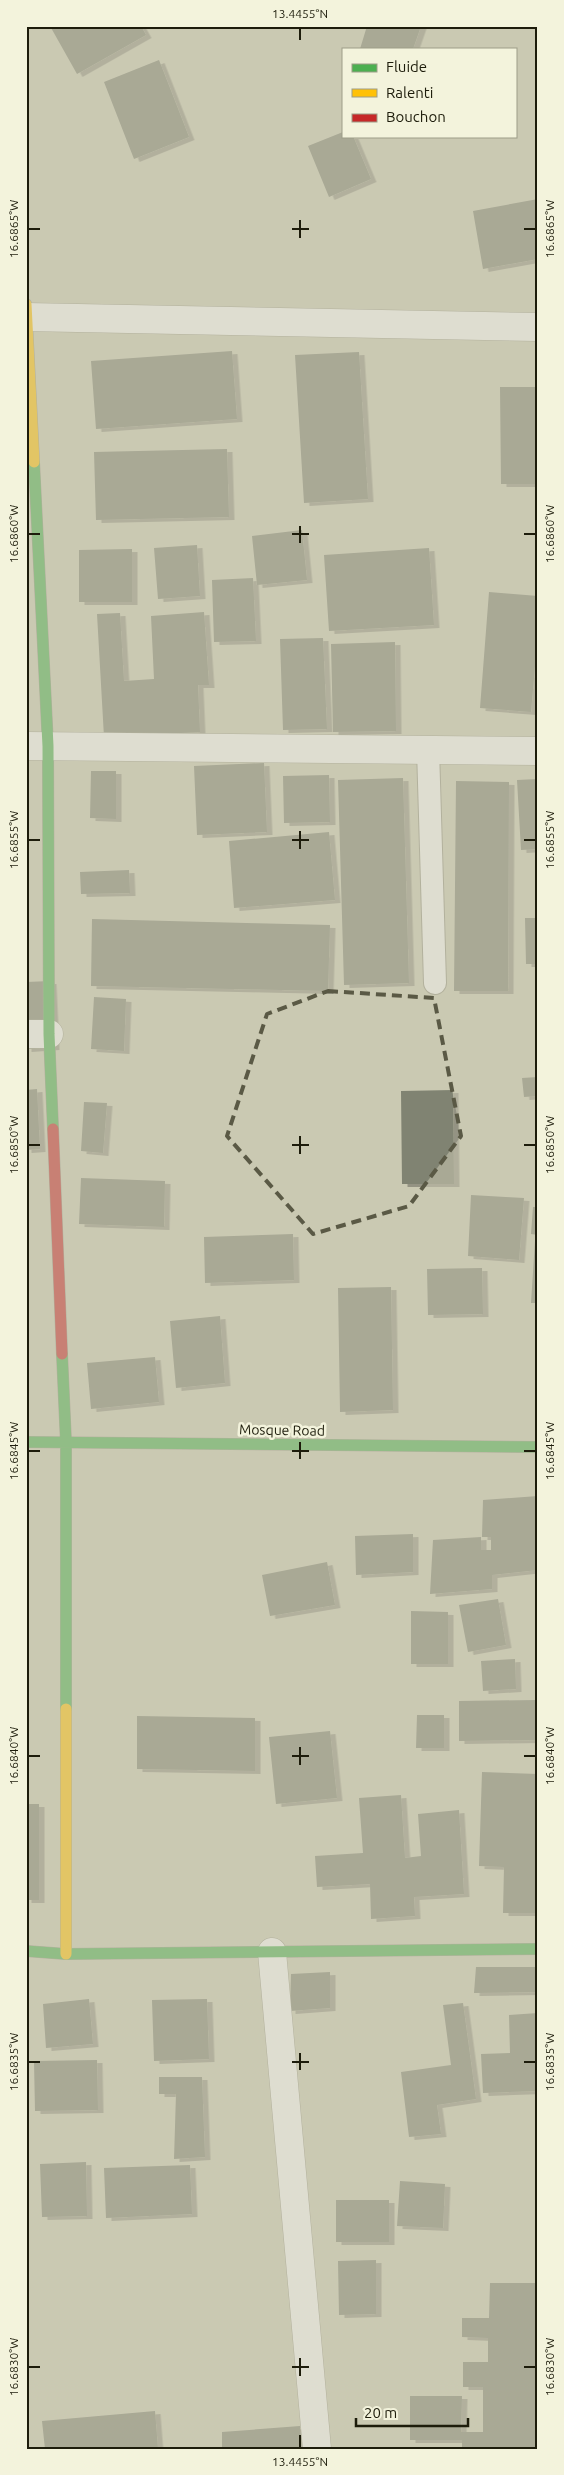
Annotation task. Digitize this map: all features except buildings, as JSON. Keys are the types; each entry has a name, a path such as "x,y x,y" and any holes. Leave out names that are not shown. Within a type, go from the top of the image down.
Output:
{"street":[{"path":"26,304 37,746 38,1034 66,1443 66,1954"},
{"path":"26,317 538,327"},
{"path":"37,746 538,750"},
{"name":"Mosque Road","path":"26,1442 538,1447"},
{"path":"26,1951 66,1954 538,1948"},
{"path":"272,1952 317,2449"}],"lane":[{"path":"428,749 435,983"}],"highlighted area":[{"path":"328,991 434,998 461,1136 409,1206 313,1234 227,1136 267,1014"}],"traffic: fast":[{"path":"34,462 48,746 49,1034 53,1129"},
{"path":"62,1354 66,1443 66,1709"},
{"path":"26,1442 538,1447"},
{"path":"26,1951 66,1954 538,1949"}],"traffic: slow":[{"path":"26,304 34,462"},
{"path":"66,1709 66,1954"}],"traffic: jam":[{"path":"53,1129 62,1354"}]}
